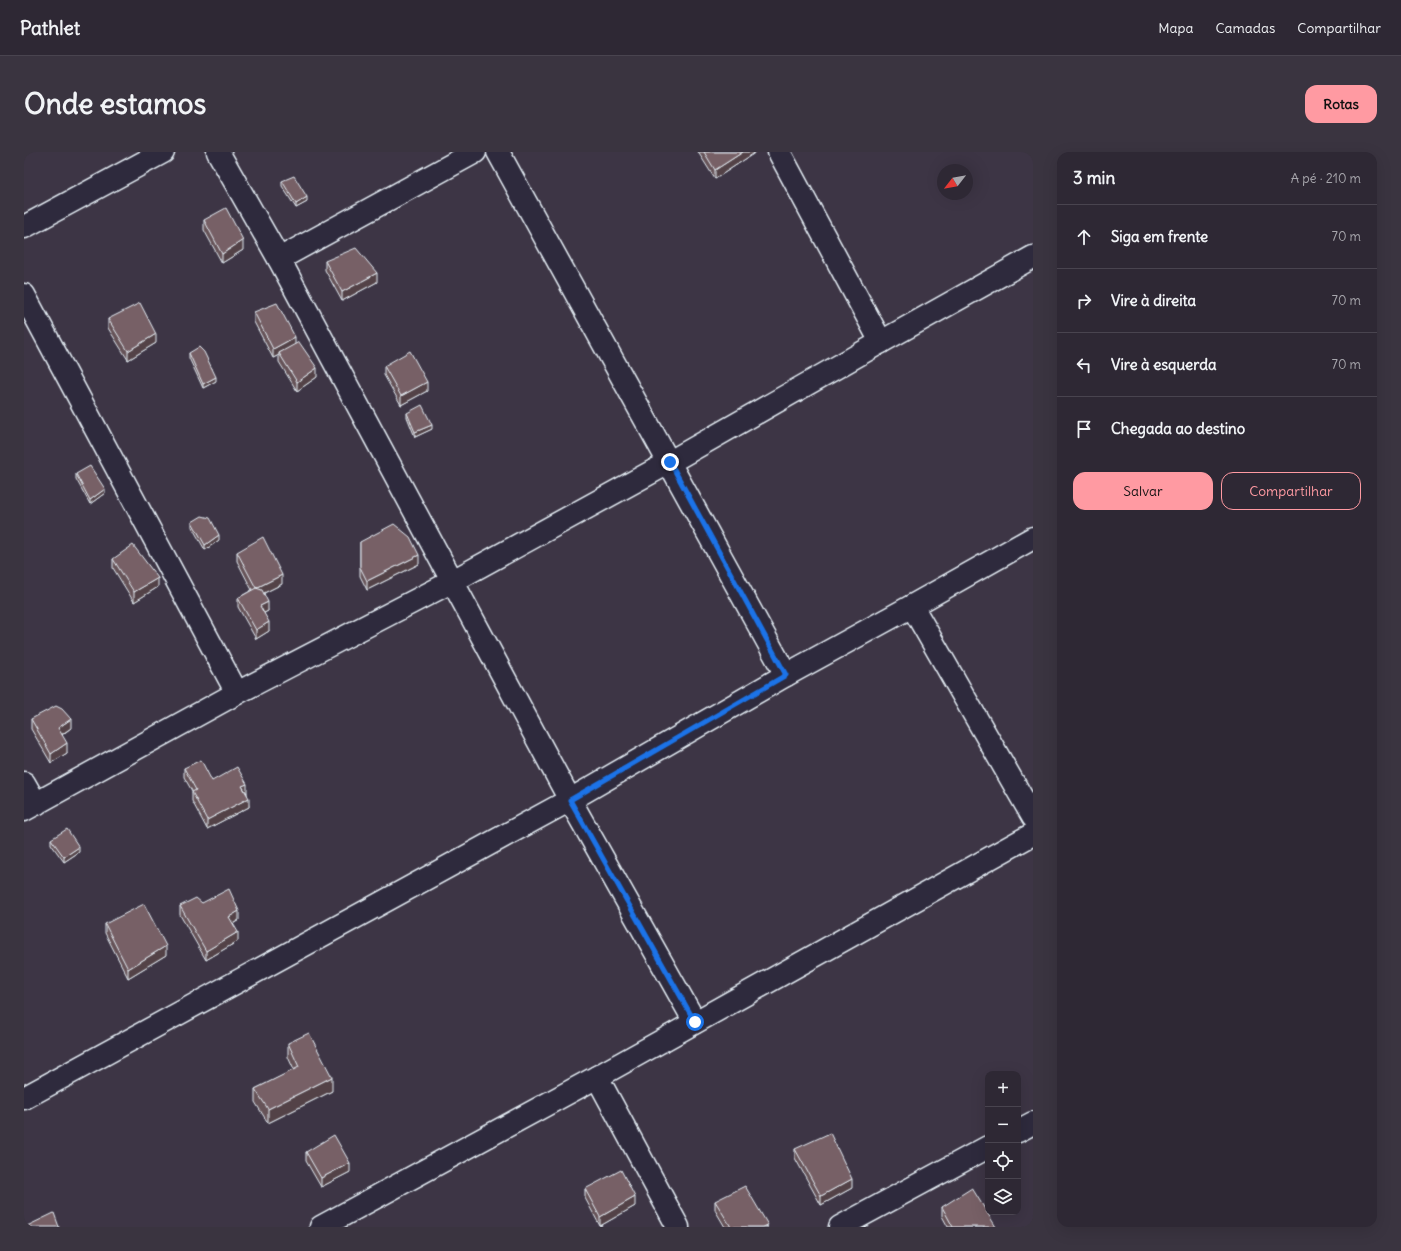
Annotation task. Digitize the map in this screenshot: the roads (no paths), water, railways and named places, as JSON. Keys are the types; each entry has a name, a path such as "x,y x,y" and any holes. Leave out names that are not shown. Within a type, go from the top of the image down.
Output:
{"street":[{"path":"24,227 163,152"},
{"path":"218,152 280,259 570,800 695,1022"},
{"path":"280,259 475,152"},
{"path":"498,152 786,675"},
{"path":"779,152 881,342"},
{"path":"24,783 30,807 237,693 453,581 670,462 1033,257"},
{"path":"24,296 237,693"},
{"path":"24,1098 570,800 786,675 1033,538"},
{"path":"912,606 1033,818"},
{"path":"321,1227 597,1077 1033,834"},
{"path":"597,1077 678,1227"},
{"path":"1021,1129 1033,1123"},
{"path":"840,1227 985,1149"}]}
